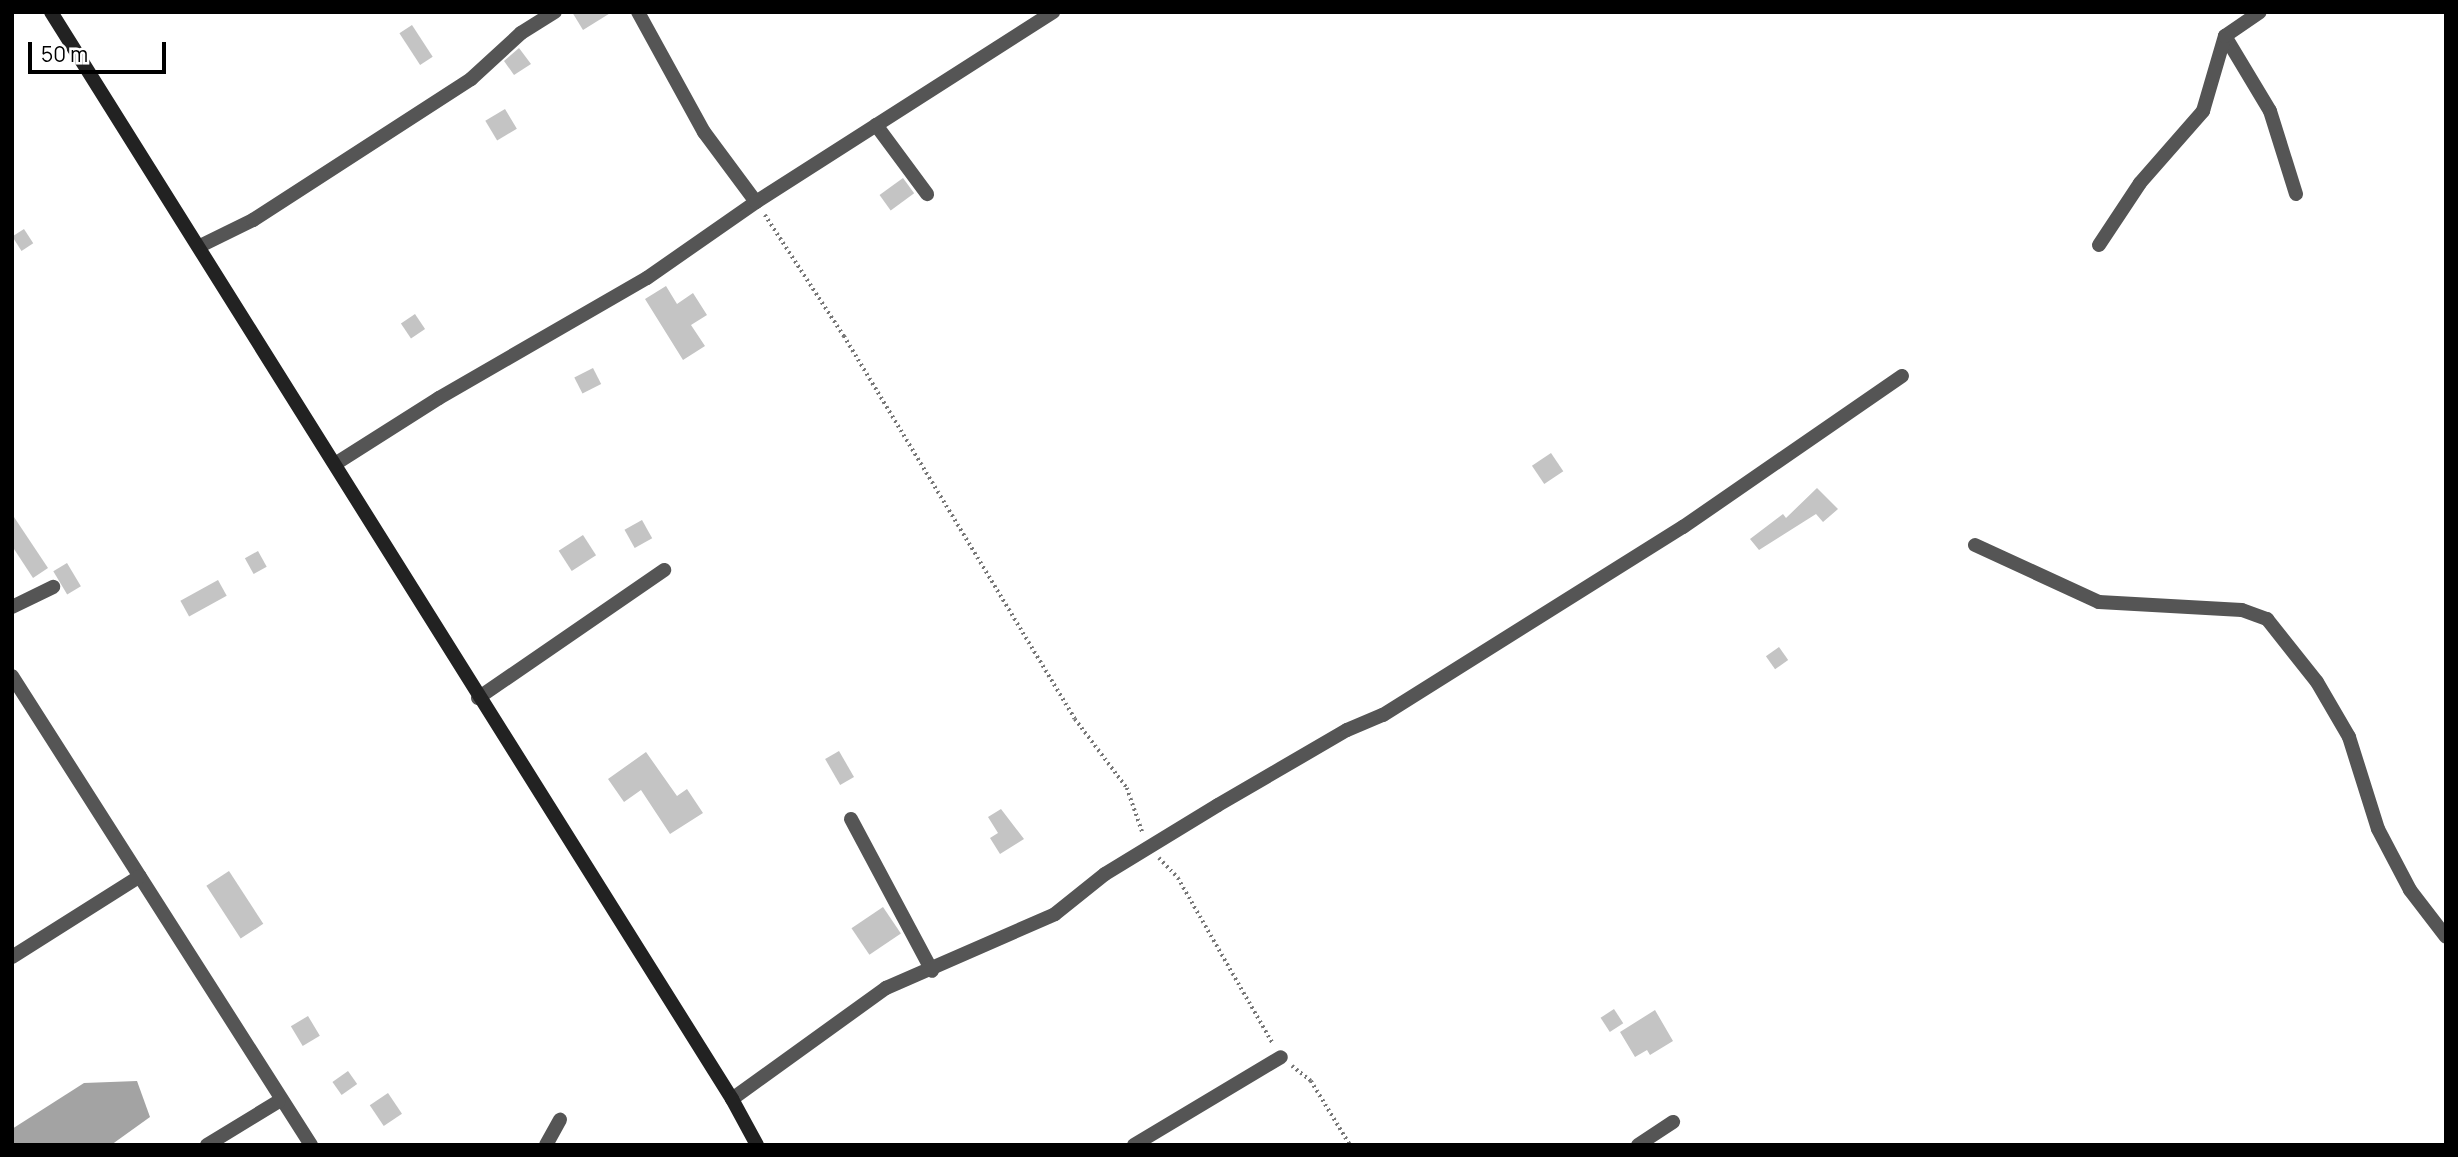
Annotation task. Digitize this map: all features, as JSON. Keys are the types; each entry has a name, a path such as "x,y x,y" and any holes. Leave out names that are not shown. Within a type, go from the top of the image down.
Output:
{"street":[{"path":"51,12 200,246 478,698 733,1098 757,1145"},
{"path":"200,246 253,220 471,79 522,33 555,12"},
{"path":"638,12 704,132 756,202"},
{"path":"335,464 439,398 647,278 756,202 1053,12"},
{"path":"2099,245 2140,183 2203,111 2225,36 2260,12"},
{"path":"2225,36 2270,111 2296,194"},
{"path":"876,125 928,194"},
{"path":"733,1098 876,995 1055,914 1105,874 1347,730 1383,715 1683,527 1902,376"},
{"path":"1975,545 2099,602 2242,610 2267,619 2317,682 2349,737 2378,829 2410,890 2446,937"},
{"path":"478,698 664,570"},
{"path":"12,607 53,587"},
{"path":"12,676 279,1101 311,1145"},
{"path":"851,819 932,971"},
{"path":"12,957 140,876"},
{"path":"1134,1145 1282,1057"},
{"path":"207,1145 279,1101"},
{"path":"546,1145 560,1120"},
{"path":"1639,1145 1674,1122"}],"path":[{"path":"756,202 844,336 1075,719 1127,788 1151,849 1178,878 1215,939 1244,1000 1282,1057 1311,1081 1350,1145"}],"shaded area":[{"path":"137,1081 150,1117 111,1145 12,1145 12,1129 84,1083"}],"building":[{"path":"572,12 612,12 583,30"},
{"path":"412,25 433,57 420,65 399,33"},
{"path":"519,48 531,64 514,75 504,61"},
{"path":"505,109 517,129 497,141 485,121"},
{"path":"903,178 914,193 891,210 880,195"},
{"path":"24,229 33,243 22,251 12,237"},
{"path":"666,286 677,304 693,293 707,315 691,325 705,346 683,360 645,299"},
{"path":"415,314 425,329 411,338 401,324"},
{"path":"593,368 601,384 582,394 574,378"},
{"path":"1551,453 1563,471 1544,484 1532,466"},
{"path":"1817,488 1838,509 1823,522 1816,514 1759,550 1750,539 1783,514 1786,518"},
{"path":"12,514 48,568 33,578 12,546"},
{"path":"642,520 652,538 635,548 625,530"},
{"path":"583,535 596,555 572,571 559,551"},
{"path":"258,551 267,567 254,574 245,558"},
{"path":"67,563 81,586 67,594 53,571"},
{"path":"218,580 227,596 189,617 180,601"},
{"path":"1779,647 1788,660 1775,669 1766,656"},
{"path":"839,751 854,777 840,785 825,759"},
{"path":"646,752 677,796 687,789 703,813 670,834 641,790 624,802 608,779"},
{"path":"1001,809 1024,839 1000,854 990,838 998,833 988,817"},
{"path":"229,871 263,924 241,939 206,886"},
{"path":"883,907 901,934 869,955 851,928"},
{"path":"1614,1009 1623,1023 1610,1032 1601,1018"},
{"path":"1655,1010 1673,1041 1650,1055 1647,1050 1635,1057 1620,1032"},
{"path":"308,1016 320,1036 303,1046 291,1026"},
{"path":"348,1071 357,1084 342,1095 332,1082"},
{"path":"388,1093 402,1114 384,1126 370,1105"}]}
